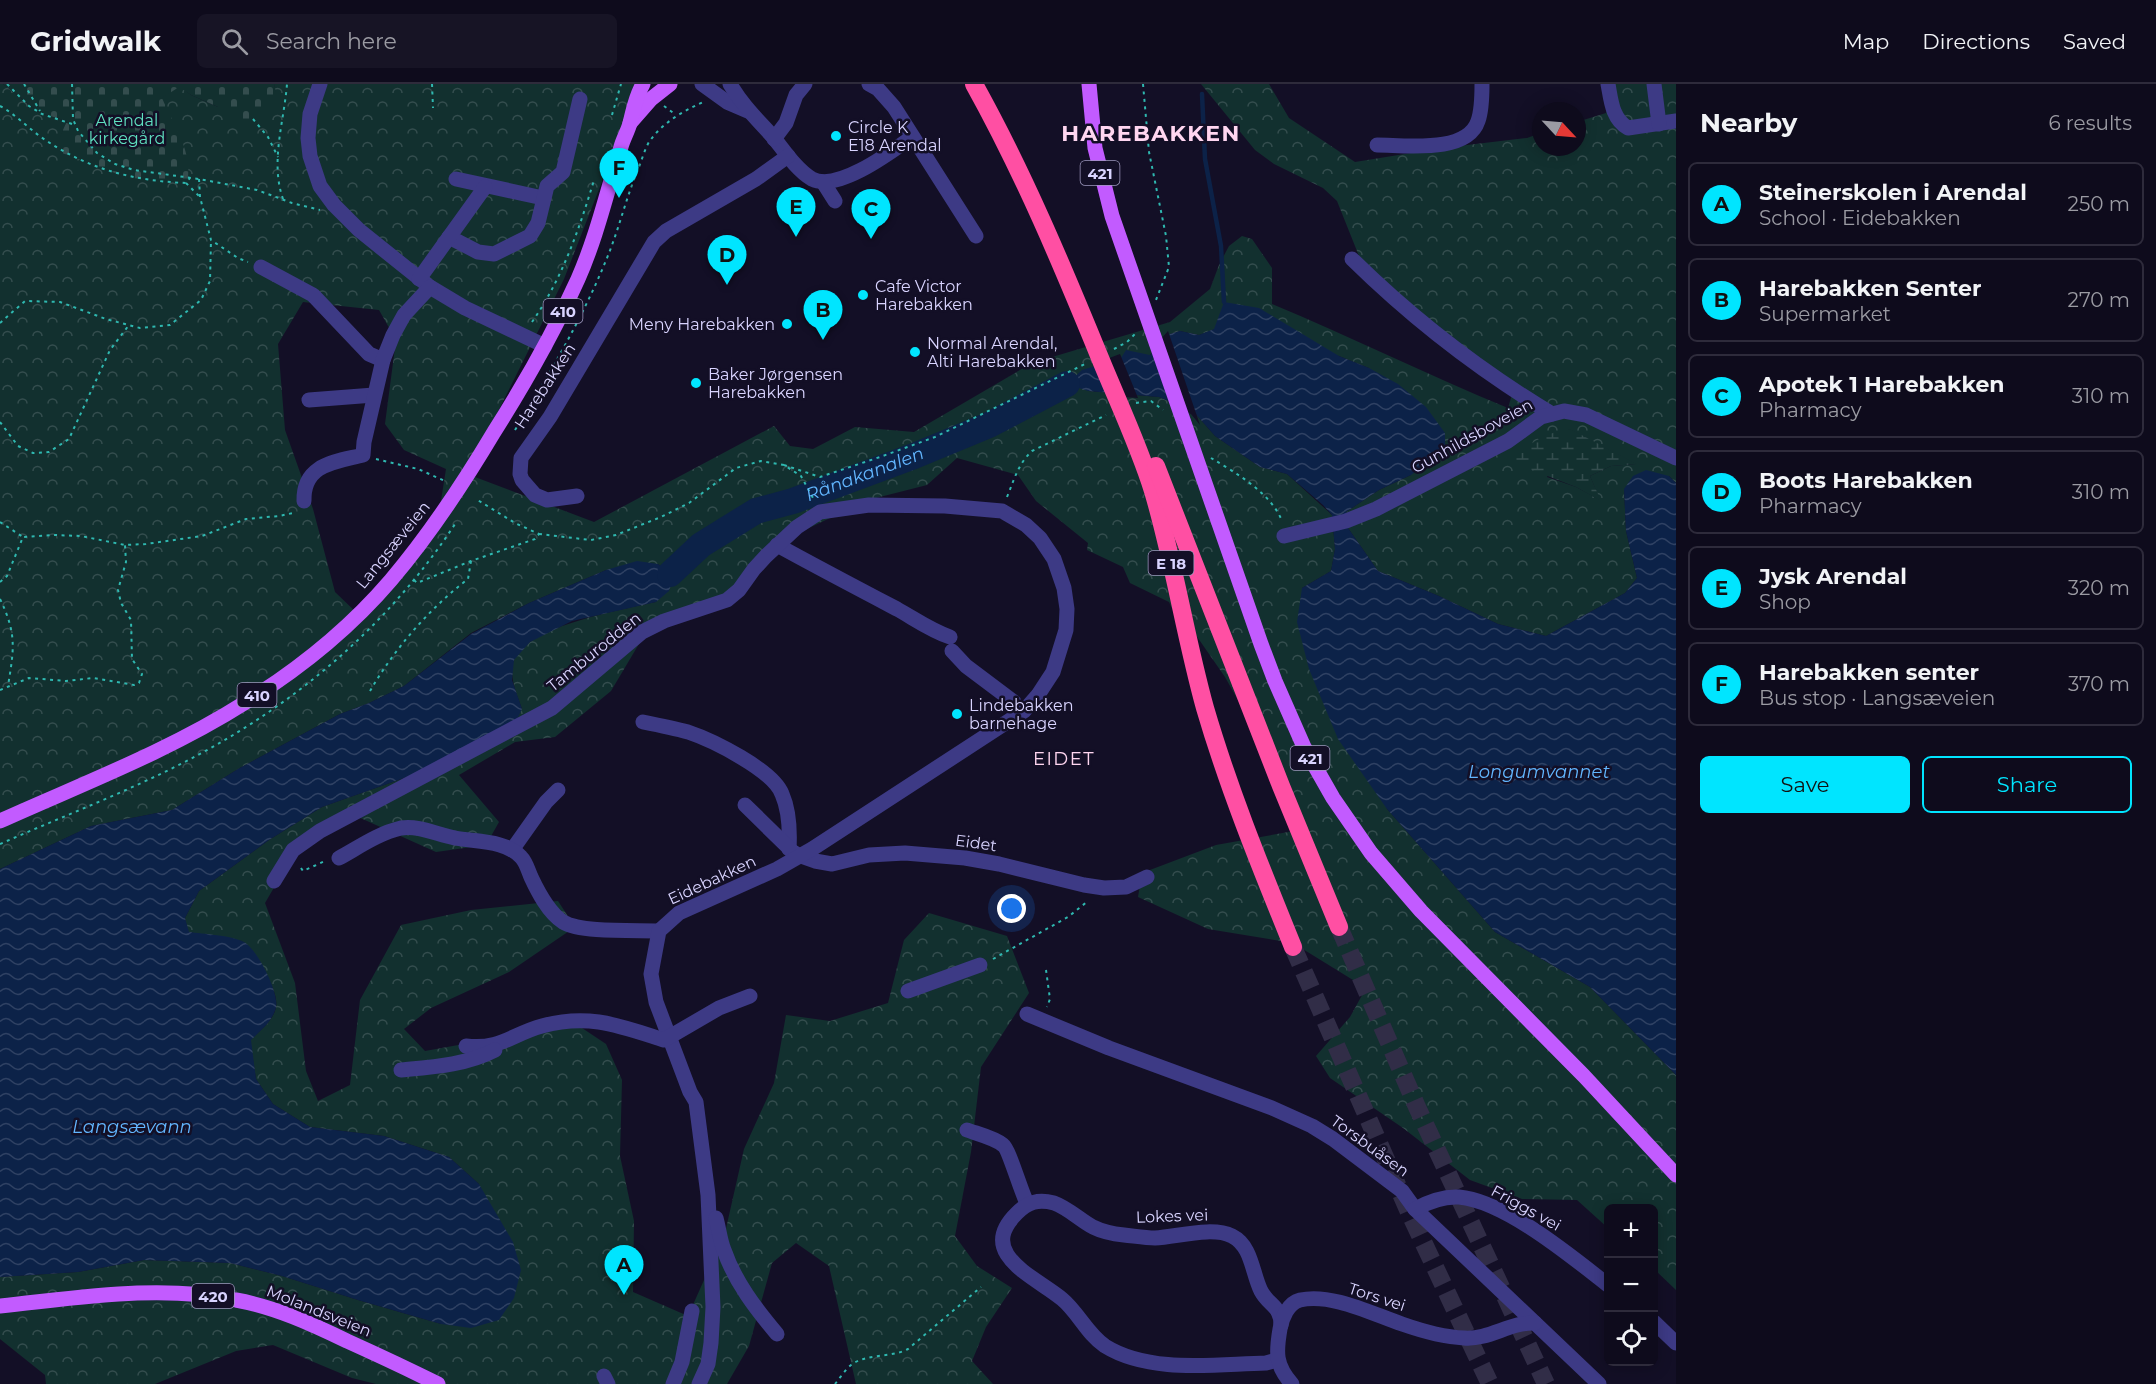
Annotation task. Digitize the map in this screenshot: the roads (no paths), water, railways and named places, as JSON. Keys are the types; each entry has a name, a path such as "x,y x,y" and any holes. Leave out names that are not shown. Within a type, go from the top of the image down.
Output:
{"highway":[{"name":"E 18","path":"974,84 1089,316"},
{"name":"E 18","path":"988,84 1036,182 1339,927"},
{"name":"E 18","path":"1133,423 1169,553 1185,632 1220,759 1293,947"}],"main road":[{"name":"Langsæveien","path":"0,821 160,749 205,726 275,683 319,649 366,606 416,549 545,346 586,260 630,123 634,100 643,84"},
{"name":"Langsæveien","path":"630,123 651,99 670,84"},
{"name":"421","path":"1089,84 1098,165 1106,197 1130,258 1208,482 1261,644 1295,729 1323,782 1352,826 1388,873 1421,910 1584,1076 1676,1175"},
{"name":"421","path":"1096,84 1105,164 1130,258"},
{"name":"421","path":"1208,482 1281,678 1320,761 1348,809 1403,880 1592,1069 1676,1160"},
{"name":"Molandsveien","path":"0,1306 112,1294 158,1292 192,1293 237,1300 279,1311 314,1325 438,1384"}],"street":[{"path":"320,84 310,114 308,138 310,156 320,186 340,211 359,230 424,283 465,308 545,346"},
{"path":"702,84 727,102 748,111"},
{"path":"730,84 748,111 788,156 812,178 823,182 847,177 912,137"},
{"path":"774,139 786,123 796,95 805,84"},
{"path":"869,84 878,89 894,107 976,236"},
{"path":"1377,144 1444,145 1467,138 1478,122 1482,84"},
{"path":"1608,84 1614,114 1628,128 1676,121"},
{"path":"1654,84 1659,124"},
{"path":"449,237 478,252 494,254 507,249 535,231 547,186 563,172 580,99"},
{"name":"Harebakken","path":"577,496 547,500 535,495 522,480 521,458 550,417 654,242 666,231 756,179 788,156"},
{"path":"456,179 543,198"},
{"path":"823,182 835,201"},
{"path":"304,501 303,488 310,475 316,470 328,464 363,455 383,360 404,315 449,237 485,187"},
{"path":"1352,259 1420,321 1473,363 1552,414"},
{"path":"261,267 313,295 369,354 383,360"},
{"path":"309,400 374,395"},
{"name":"Gunhildsboveien","path":"1284,536 1346,521 1376,509 1508,441 1541,417 1564,411 1586,415 1676,458"},
{"name":"Tamburodden","path":"274,881 299,845 320,831 552,708 642,632 664,621 727,600 739,590 754,569 777,545 797,527 820,512 869,505 1002,511 1026,525 1040,538 1054,559 1064,588 1067,609 1063,642 1053,672 1038,695 1019,707"},
{"path":"777,545 933,631 951,644 966,666 1019,707"},
{"name":"Eidebakken","path":"659,931 679,913 777,869 794,852 812,849 898,795 1019,707"},
{"path":"643,722 688,732 703,738 746,761 768,776 777,784 782,794 794,852"},
{"path":"512,850 546,802 558,790"},
{"path":"745,805 794,852"},
{"path":"339,858 384,833 404,828 421,829 455,838 488,843 512,850 525,862 548,907 563,922 576,927 659,931 651,974 656,1002 690,1092 696,1102 708,1195 713,1307 708,1364 699,1384"},
{"name":"Eidet","path":"794,852 832,864 869,855 904,853 965,858 1104,888 1126,887 1147,877"},
{"path":"908,991 980,965"},
{"path":"466,1046 501,1044 540,1026 584,1020 607,1022 664,1040 719,1008 750,996"},
{"name":"Torsbuåsen","path":"1027,1014 1109,1048 1272,1108 1333,1138 1402,1191 1415,1209 1599,1384"},
{"path":"401,1070 453,1064 477,1058 495,1051 501,1044"},
{"path":"967,1130 1003,1144 1009,1151 1018,1186 1027,1203 1010,1220 1002,1237 1005,1250 1017,1268 1063,1299 1092,1335 1104,1345 1125,1356 1153,1362 1266,1363 1277,1360 1292,1384"},
{"path":"708,1195 723,1249 732,1269 752,1304 777,1334"},
{"name":"Friggs vei","path":"1415,1209 1442,1198 1459,1197 1478,1202 1502,1212 1542,1235 1604,1283"},
{"name":"Lokes vei","path":"1027,1203 1037,1201 1053,1203 1094,1227 1121,1235 1155,1238 1204,1233 1230,1234 1247,1250 1261,1291 1280,1313 1281,1325"},
{"name":"Tors vei","path":"1277,1360 1281,1325 1286,1311 1299,1300 1324,1299 1442,1336 1467,1339 1484,1337 1516,1325 1535,1323"},
{"path":"673,1384 682,1362 692,1311"},
{"path":"1658,1327 1676,1343"}],"water":[{"name":"Longumvannet","path":"1224,302 1259,308 1339,356 1369,368 1398,384 1426,407 1445,433 1445,448 1411,475 1379,490 1346,512 1348,528 1378,571 1498,624 1546,636 1625,593 1637,578 1626,531 1624,489 1633,476 1646,470 1669,476 1676,483 1676,1075 1590,987 1495,932 1387,809 1338,739 1309,669 1297,622 1302,588 1331,571 1335,549 1332,515 1287,474 1260,467 1215,436 1193,411 1159,397 1088,391 1067,384 1082,370 1121,358 1126,350 1150,355 1170,334 1180,331 1199,335 1214,329"},
{"name":"Langsævann","path":"637,561 658,564 674,576 669,591 656,602 572,621 530,642 514,660 512,680 522,709 515,723 404,778 322,807 269,840 199,891 185,918 189,932 225,936 244,942 255,953 271,982 276,1007 269,1021 251,1040 256,1079 273,1104 310,1127 384,1136 449,1157 479,1184 513,1242 521,1270 514,1298 499,1320 471,1328 441,1324 282,1276 230,1263 144,1260 78,1272 0,1277 0,869 91,826 172,810 238,769 340,714 404,686 471,634 529,603 606,570"}],"waterway":[{"path":"1202,94 1205,159 1221,246 1224,302"},
{"name":"Rånakanalen","path":"670,574 701,545 756,511 793,501 914,456 989,425 1067,384"}],"tunnel":[{"path":"1339,927 1417,1107 1546,1384"},
{"path":"1293,947 1409,1212 1490,1384"}],"place":[{"name":"Circle K E18 Arendal","path":"836,136"},
{"name":"Harebakken senter","path":"619,198"},
{"name":"Jysk Arendal","path":"796,237"},
{"name":"Apotek 1 Harebakken","path":"871,239"},
{"name":"Boots Harebakken","path":"727,285"},
{"name":"Cafe Victor Harebakken","path":"863,295"},
{"name":"Meny Harebakken","path":"787,324"},
{"name":"Harebakken Senter","path":"823,340"},
{"name":"Normal Arendal, Alti Harebakken","path":"915,352"},
{"name":"Baker Jørgensen Harebakken","path":"696,383"},
{"name":"Lindebakken barnehage","path":"957,714"},
{"name":"Steinerskolen i Arendal","path":"624,1295"}],"district":[{"name":"HAREBAKKEN","path":"1151,133"},
{"name":"EIDET","path":"1064,759"}],"park label":[{"name":"Arendal kirkegård","path":"127,129"}]}
